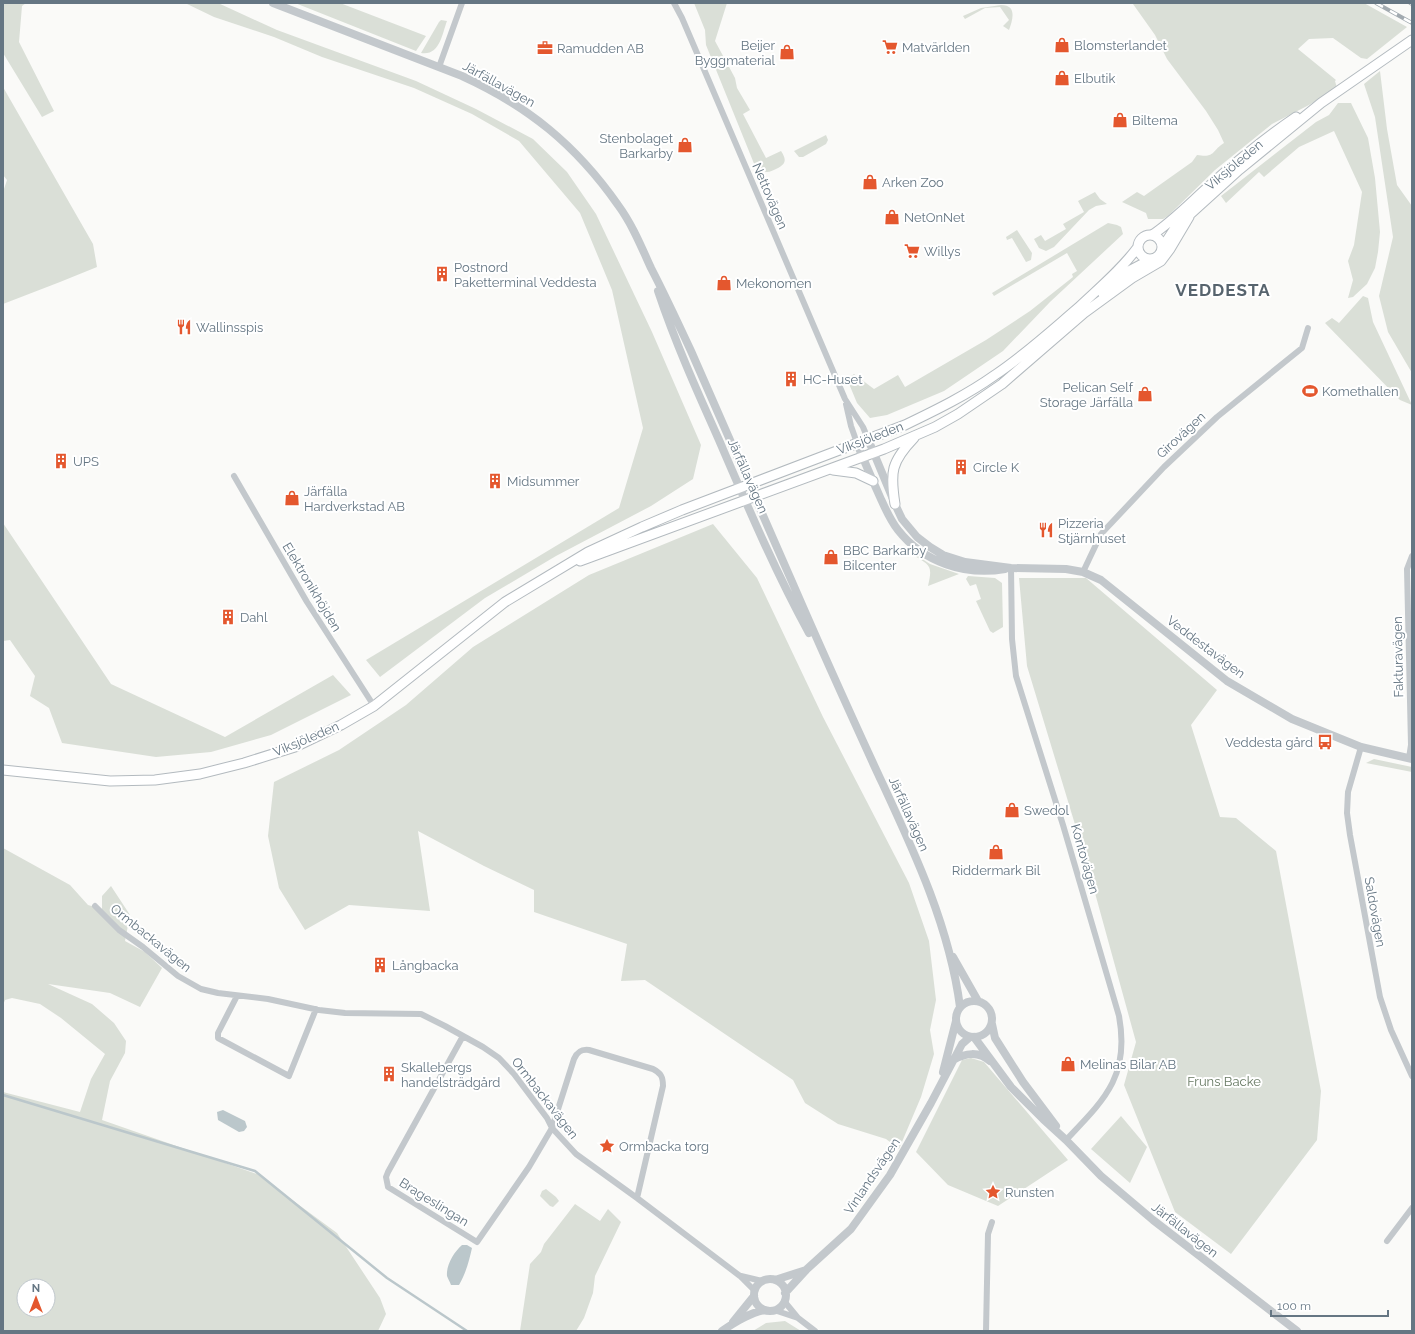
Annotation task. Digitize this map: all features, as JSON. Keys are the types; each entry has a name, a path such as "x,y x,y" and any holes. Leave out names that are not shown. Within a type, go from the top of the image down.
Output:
{"main road":[{"name":"Viksjöleden","path":"1152,234 1180,214 1228,169 1287,123 1321,103 1412,40"},
{"name":"Viksjöleden","path":"1162,248 1175,228 1240,170 1321,103"},
{"name":"Viksjöleden","path":"1084,313 1132,278 1161,261 1170,249 1188,217"},
{"path":"1152,234 1160,238 1162,248 1159,255 1150,260 1141,257 1138,253 1138,247 1143,239 1152,234"},
{"name":"Viksjöleden","path":"3,770 110,781 155,780 200,774 244,763 295,747 341,725 374,706 505,602 588,552 675,513 904,425 950,402 994,376 1013,363 1042,339 1111,277 1129,259 1138,247"},
{"name":"Viksjöleden","path":"563,567 746,501 916,436 958,414 1002,384 1084,313 1120,278 1150,260"},
{"path":"894,504 892,481 894,465 902,451 916,436"},
{"path":"829,469 856,473 873,481"}],"street":[{"name":"Järfällavägen","path":"273,3 439,67 481,85 510,100 544,124 578,155 596,175 620,207 673,310 929,889 950,952 960,1007"},
{"path":"439,67 462,3"},
{"name":"Nettovägen","path":"674,3 682,18 845,399 863,427 868,439"},
{"name":"Järfällavägen","path":"650,266 674,337 740,488 784,586 839,688"},
{"name":"Girovägen","path":"1083,572 1101,534 1164,466 1213,420 1302,348 1308,328"},
{"name":"Nettovägen","path":"845,399 851,426 857,443"},
{"name":"Veddestavägen","path":"868,439 894,504 902,519 918,538 943,555 968,563 1011,568 1066,569 1083,572 1101,580 1227,681 1292,719 1362,747 1410,758"},
{"name":"Veddestavägen","path":"857,443 891,520 898,530 912,544 929,557 967,570 991,571 1011,568"},
{"name":"Elektronikhöjden","path":"234,476 307,602 374,706"},
{"name":"Fakturavägen","path":"1410,758 1406,569 1412,556"},
{"name":"Kontovägen","path":"1011,568 1012,639 1016,676 1063,824 1122,1030 1122,1044 1119,1064 1114,1082 1092,1113 1066,1140"},
{"name":"Saldovägen","path":"1362,747 1348,792 1347,813 1350,835 1380,997 1391,1030 1412,1076"},
{"name":"Ormbackavägen","path":"95,906 119,930 143,947 178,976 201,989 345,1013 421,1014 483,1047 499,1058 514,1074 547,1118 552,1128 576,1154 740,1276 754,1293"},
{"name":"Järfällavägen","path":"950,952 978,1001"},
{"path":"237,996 218,1033 218,1038 289,1076 316,1009"},
{"path":"978,1001 983,1002 990,1009 992,1014 992,1024 987,1032 979,1037 972,1037 961,1032 956,1024 956,1020 960,1007 968,1002 978,1001"},
{"name":"Vinlandsvägen","path":"940,1084 956,1020"},
{"name":"Järfällavägen","path":"992,1024 995,1038 1019,1075 1066,1140"},
{"name":"Brageslingan","path":"463,1036 388,1172 386,1183 388,1187 477,1242 529,1167 552,1128"},
{"name":"Järfällavägen","path":"972,1037 996,1065 1011,1087 1101,1176 1153,1220 1297,1331"},
{"name":"Vinlandsvägen","path":"785,1297 807,1270 851,1229 890,1175 931,1103 962,1044 972,1037"},
{"path":"552,1128 576,1053 580,1050 589,1050 653,1069 660,1074 663,1080 663,1086 637,1198"},
{"path":"952,1061 966,1054 980,1055 996,1065"},
{"path":"1387,1241 1412,1208"},
{"path":"986,1331 988,1234 992,1222"},
{"name":"Vinlandsvägen","path":"775,1280 807,1270"},
{"name":"Ormbackavägen","path":"740,1276 762,1281"},
{"path":"731,1324 759,1284 766,1280 775,1280 782,1285 785,1297 798,1318"},
{"path":"754,1293 757,1304 764,1310"},
{"path":"774,1310 778,1308 785,1297"},
{"path":"722,1331 731,1324 756,1311 764,1310 774,1310 798,1318 815,1331"}],"green space":[{"path":"3,3 26,3 22,6 19,42 54,111 42,117 3,53"},
{"path":"185,3 218,3 277,30 416,81 476,109 533,139 567,172 596,214 652,332 701,445 693,479 651,506 556,556 485,598 380,677 366,660 619,508 643,428 612,290 580,213 519,141 472,114 414,88 322,57 274,37 214,17"},
{"path":"295,3 340,3 426,36 416,51"},
{"path":"694,3 727,3 715,41 735,78 737,88 750,110 743,114 766,158 781,151 783,154 785,159 784,163 776,169 768,172 757,171 706,45 705,30"},
{"path":"1131,3 1364,3 1407,27 1367,59 1361,58 1333,38 1309,39 1298,49 1336,80 1337,88 1309,105 1272,124 1215,170 1168,216 1163,219 1148,219 1146,213 1122,202 1137,192 1144,196 1192,162 1197,155 1210,155 1224,143 1206,111 1167,59 1155,35"},
{"path":"1001,5 1010,7 1012,10 1012,21 1009,30 1003,26 1009,20 1000,7 985,8 965,19 963,16 981,8"},
{"path":"441,20 447,21 442,38 436,48 427,53 421,53 439,22"},
{"path":"1380,71 1387,129 1397,185 1412,206 1412,373 1388,332 1379,296 1393,237 1375,117 1364,84"},
{"path":"3,87 93,244 97,267 3,304 3,192 7,180 3,175"},
{"path":"1338,103 1351,103 1368,138 1375,178 1380,232 1375,268 1367,284 1353,297 1348,298 1353,280 1348,261 1354,245 1362,192 1334,131 1299,147 1264,177 1259,172 1226,203 1221,196 1316,122 1329,115"},
{"path":"826,135 828,140 826,144 803,157 799,157 794,151"},
{"path":"1095,192 1100,199 1107,204 1096,206 1089,210 1054,247 1046,251 1039,248 1034,239 1041,235 1045,241 1066,229 1063,224 1084,212 1078,201"},
{"path":"1108,223 1121,227 1123,234 1050,302 1003,351 944,391 887,415 870,418 857,403 847,379 854,374 874,389 898,375 905,387 986,340 1030,311 1073,277 1072,274 1077,271 1067,253 994,296 992,293"},
{"path":"1017,230 1032,253 1031,260 1026,262 1012,238 1007,240 1006,237"},
{"path":"1363,296 1368,298 1373,322 1412,405 1400,400 1325,323 1332,318 1339,323"},
{"path":"3,523 111,684 225,737 333,675 351,695 271,735 211,752 156,757 62,743 49,708 30,696 35,676 10,640 3,641"},
{"path":"713,524 757,578 823,717 909,883 929,941 936,1000 930,1030 934,1054 921,1097 899,1149 886,1139 838,1124 805,1103 793,1080 645,980 621,981 627,944 534,912 534,890 484,866 418,831 430,911 349,905 305,930 279,888 268,836 274,782 339,750 406,705 473,647 589,575"},
{"path":"913,553 930,564 959,574 928,586 930,573 929,566 912,554"},
{"path":"968,576 995,578 1002,583 1003,627 993,633 990,631 976,601 981,599 976,584 970,586 966,579"},
{"name":"Fruns Backe","path":"1019,578 1086,578 1217,690 1191,725 1220,817 1236,818 1276,851 1321,1091 1317,1140 1231,1254 1175,1212 1124,1085 1136,1042 1087,864 1027,666"},
{"path":"1374,759 1412,767 1412,772 1366,763"},
{"path":"3,848 70,885 88,905 102,909 102,896 111,886 130,915 125,941 145,952 162,968 140,1007 110,993 48,984 92,1004 114,1023 126,1041 125,1053 110,1081 102,1120 257,1174 337,1233 380,1298 386,1314 378,1331 3,1331 3,1092 80,1112 91,1079 105,1054 61,1018 40,1004 12,998 5,1000 3,1005"},
{"path":"971,1058 984,1062 1068,1160 998,1206 948,1185 916,1152 962,1060"},
{"path":"1121,1116 1147,1147 1130,1183 1091,1149"},
{"path":"546,1189 559,1201 553,1207 540,1196 542,1191"},
{"path":"575,1204 600,1221 608,1209 621,1222 595,1276 593,1293 584,1318 576,1331 520,1331 530,1264 541,1252 544,1244"},
{"path":"785,1321 801,1331 753,1331 766,1323"}],"shaded area":[{"path":"223,1110 245,1121 247,1127 244,1131 239,1132 218,1120 217,1112"},
{"path":"462,1245 467,1245 472,1248 464,1276 459,1285 451,1285 447,1276 449,1263 453,1255"}],"waterway":[{"path":"3,1095 255,1171 387,1278 467,1331"}],"railway":[{"path":"1376,3 1412,23"}],"place":[{"name":"Blomsterlandet","path":"1062,45"},
{"name":"Matvärlden","path":"890,47"},
{"name":"Ramudden AB","path":"545,48"},
{"name":"Beijer Byggmaterial","path":"787,52"},
{"name":"Elbutik","path":"1062,78"},
{"name":"Biltema","path":"1120,120"},
{"name":"Stenbolaget Barkarby","path":"685,145"},
{"name":"Arken Zoo","path":"870,182"},
{"name":"NetOnNet","path":"892,217"},
{"name":"Willys","path":"912,251"},
{"name":"Postnord Paketterminal Veddesta","path":"442,274"},
{"name":"Mekonomen","path":"724,283"},
{"name":"Wallinsspis","path":"184,327"},
{"name":"HC-Huset","path":"791,379"},
{"name":"Komethallen","path":"1310,391"},
{"name":"Pelican Self Storage Järfälla","path":"1145,394"},
{"name":"UPS","path":"61,461"},
{"name":"Circle K","path":"961,467"},
{"name":"Midsummer","path":"495,481"},
{"name":"Järfälla Hardverkstad AB","path":"292,498"},
{"name":"Pizzeria Stjärnhuset","path":"1046,530"},
{"name":"BBC Barkarby Bilcenter","path":"831,557"},
{"name":"Dahl","path":"228,617"},
{"name":"Veddesta gård","path":"1325,742"},
{"name":"Swedol","path":"1012,810"},
{"name":"Riddermark Bil","path":"996,852"},
{"name":"Långbacka","path":"380,965"},
{"name":"Melinas Bilar AB","path":"1068,1064"},
{"name":"Skallebergs handelsträdgård","path":"389,1074"},
{"name":"Ormbacka torg","path":"607,1146"},
{"name":"Runsten","path":"993,1192"}],"district":[{"name":"VEDDESTA","path":"1223,290"}]}
